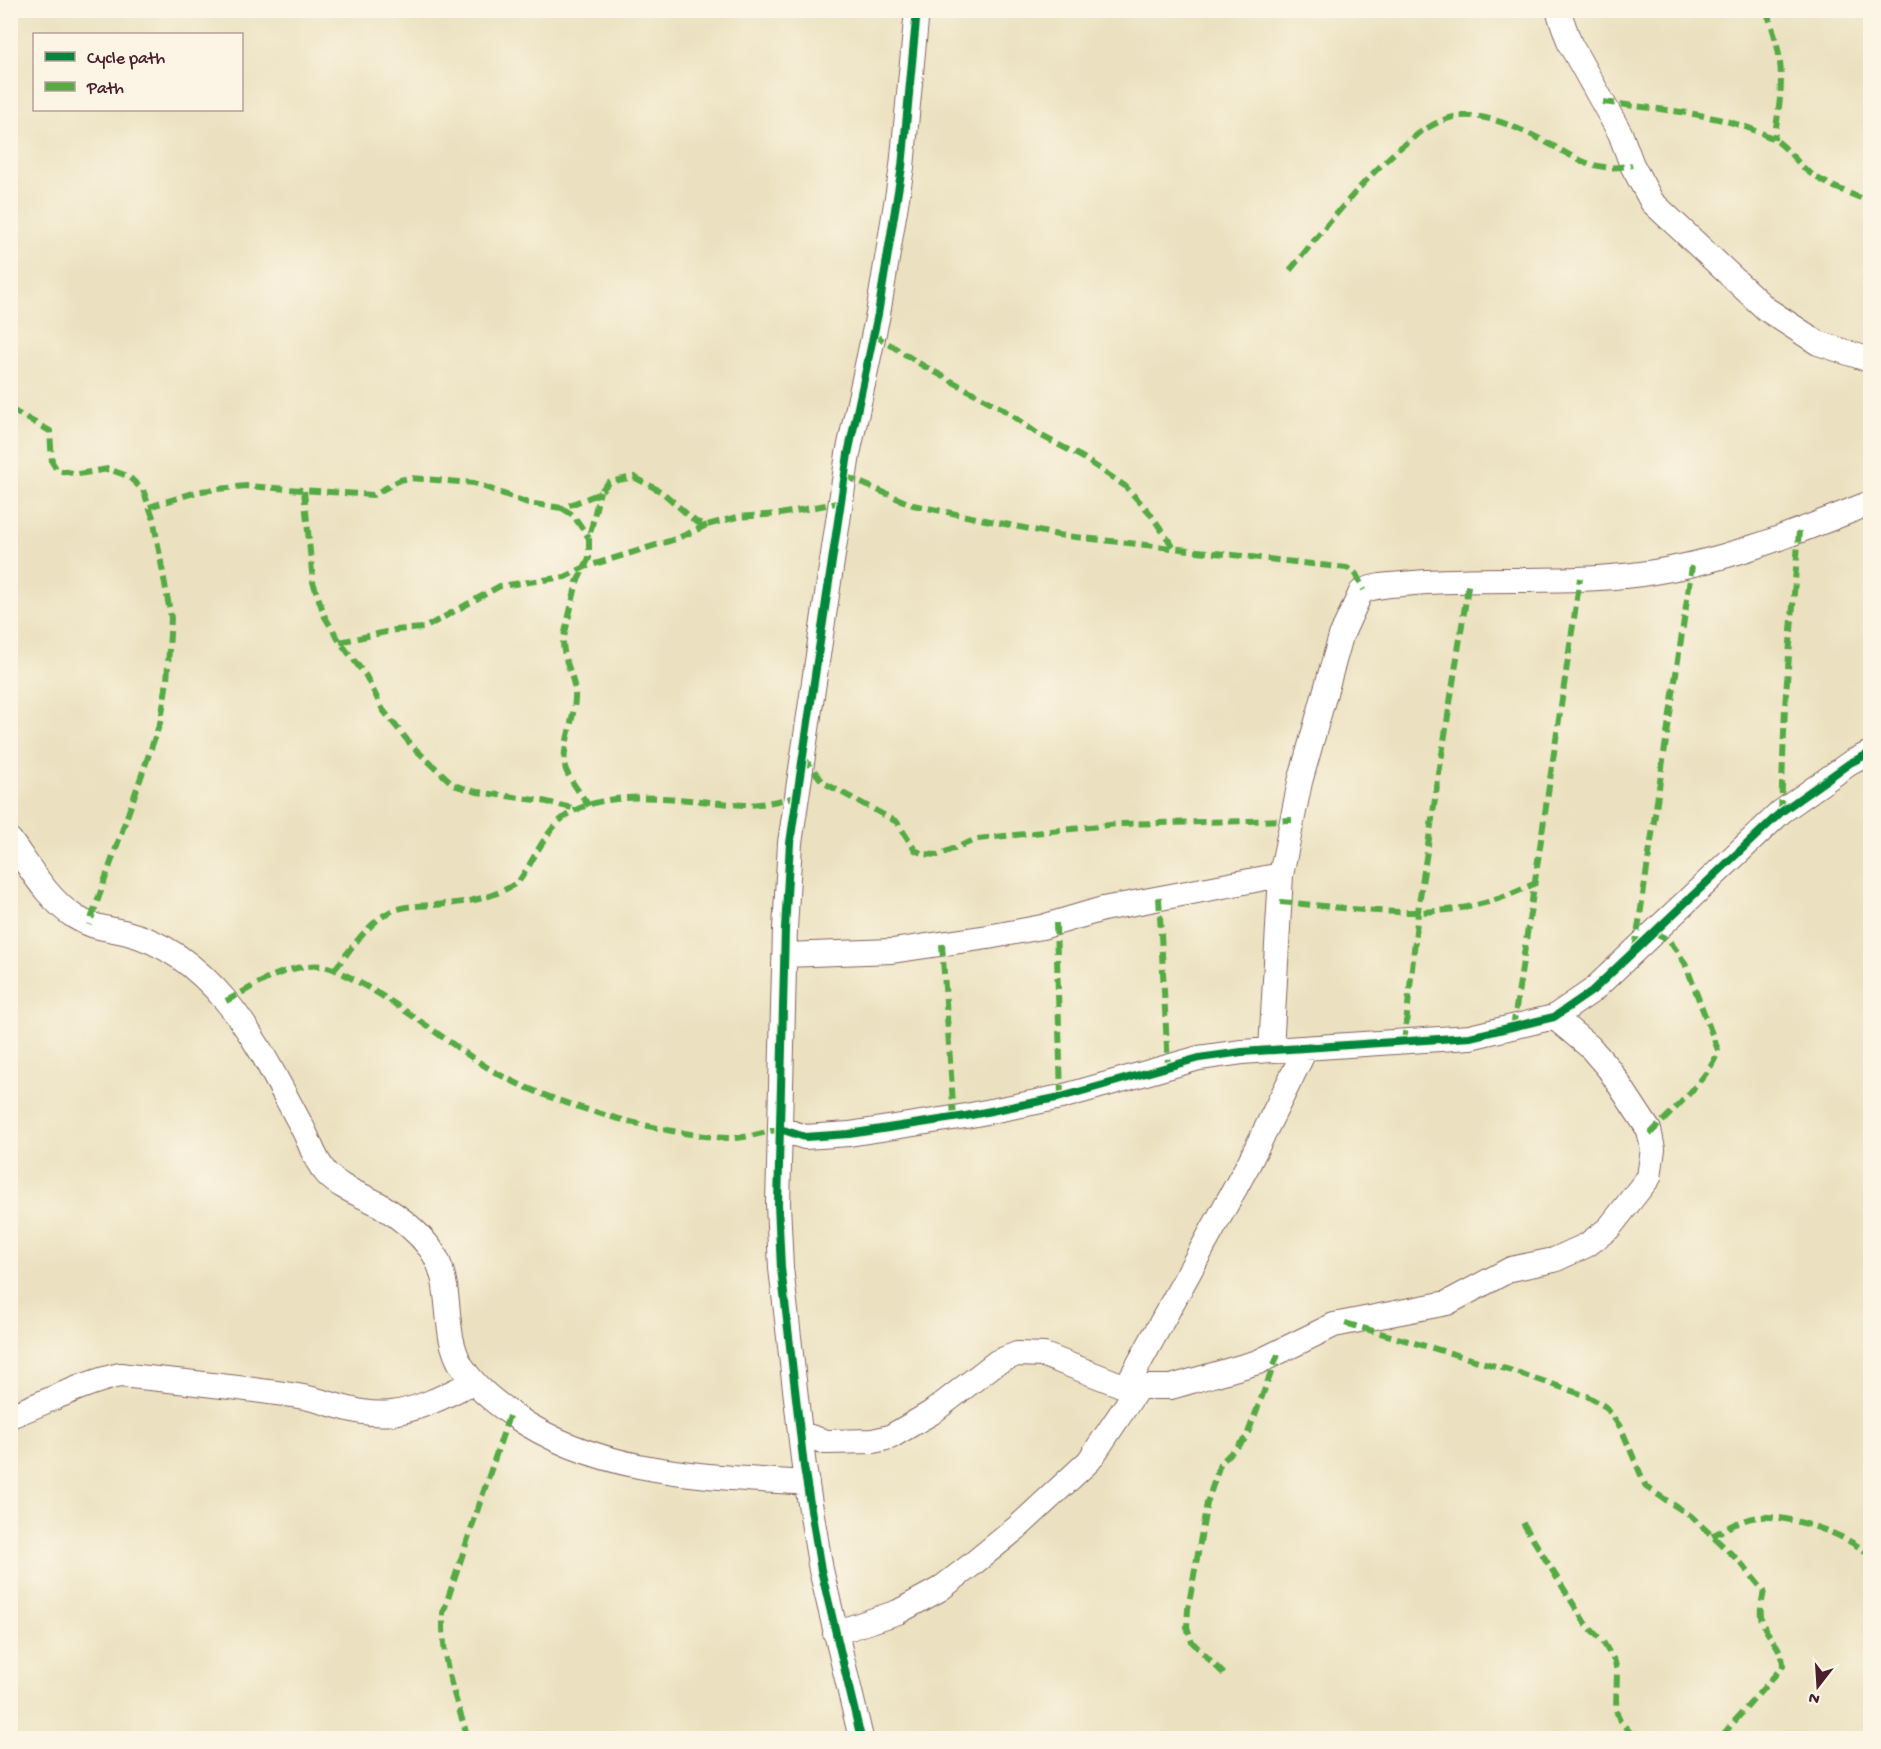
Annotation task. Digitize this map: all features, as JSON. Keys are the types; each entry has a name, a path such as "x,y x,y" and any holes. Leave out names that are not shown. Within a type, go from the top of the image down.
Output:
{"street":[{"path":"861,1738 821,1570 807,1483 781,1268 778,1204 785,955 790,843 848,454 878,314 902,167 917,10"},
{"path":"1558,10 1570,44 1620,133 1632,165 1652,202 1766,309 1818,343 1870,360"},
{"path":"1271,1050 1281,875 1300,782 1322,699 1341,636 1361,592 1373,588 1422,583 1580,578 1639,574 1692,566 1742,553 1870,503"},
{"path":"780,1129 805,1137 849,1134 954,1118 1061,1096 1199,1058 1271,1050 1470,1037 1554,1017 1592,991 1781,812 1850,763 1870,753"},
{"path":"10,840 48,891 72,915 89,925 125,932 161,945 180,956 226,1001 247,1030 303,1129 315,1157 328,1175 381,1205 409,1226 430,1247 441,1265 445,1279 453,1346 473,1382 529,1426 581,1452 680,1475 807,1483"},
{"path":"785,955 892,951 988,938 1042,927 1102,909 1281,875"},
{"path":"801,1434 826,1442 873,1441 890,1437 931,1413 997,1362 1017,1354 1044,1355 1132,1388 1172,1387 1258,1362 1334,1325 1447,1302 1511,1269 1554,1260 1587,1245 1609,1228 1649,1177 1653,1149 1649,1130 1603,1062 1590,1047 1554,1017"},
{"path":"835,1633 898,1612 940,1589 1019,1526 1089,1461 1132,1388 1306,1048"},
{"path":"10,1416 73,1392 98,1379 120,1376 300,1396 351,1411 371,1414 392,1413 424,1405 473,1382"}],"marked path":[{"path":"1766,10 1777,45 1781,74 1774,139"},
{"path":"1603,102 1689,113 1752,129 1777,141 1805,169 1820,179 1870,202"},
{"path":"1290,270 1367,180 1415,136 1438,122 1460,116 1481,117 1523,131 1575,158 1596,166 1632,165"},
{"path":"873,334 922,365 1001,408 1038,434 1082,457 1125,486 1149,512 1174,548"},
{"path":"10,409 50,431 52,462 57,470 78,474 108,469 128,476 143,490 153,517 171,618 167,681 161,720 89,925"},
{"path":"845,476 913,505 1058,535 1347,568 1356,574 1364,590"},
{"path":"149,507 200,491 246,486 373,495 400,480 410,478 474,483 528,503 562,508 598,494 609,482 634,477 662,492 696,522 707,525 737,517 780,514 841,502"},
{"path":"304,491 313,582 325,617 340,642 366,676 383,710 412,746 454,785 477,792 543,801 580,810"},
{"path":"589,806 571,779 564,763 575,691 563,641 577,582 589,558 589,538 600,491"},
{"path":"562,508 573,515 589,538"},
{"path":"340,642 395,630 424,628 500,586 565,577 585,567 676,539 707,525"},
{"path":"1781,812 1785,706 1799,531"},
{"path":"1635,949 1692,566"},
{"path":"1513,1028 1580,578"},
{"path":"1404,1043 1419,903 1469,580"},
{"path":"803,757 824,783 897,822 915,850 923,854 938,855 977,839 1118,824 1292,820"},
{"path":"334,970 365,931 393,910 478,899 510,887 519,881 556,824 582,807 627,798 678,799 747,805 797,797"},
{"path":"1280,902 1378,911 1441,911 1472,906 1504,897 1535,883"},
{"path":"1159,897 1168,1066"},
{"path":"1056,923 1061,1097"},
{"path":"1650,1134 1699,1082 1715,1059 1718,1050 1685,963 1669,940 1653,932"},
{"path":"942,944 954,1118"},
{"path":"226,1001 285,971 310,966 328,967 392,1002 485,1066 537,1092 570,1104 639,1124 704,1136 737,1138 780,1129"},
{"path":"1345,1323 1513,1371 1587,1396 1606,1407 1621,1428 1646,1487 1691,1516 1740,1562 1764,1591 1761,1618 1764,1627 1778,1647 1783,1666 1720,1738"},
{"path":"1224,1674 1192,1642 1187,1627 1188,1609 1207,1503 1220,1464 1246,1438 1279,1352"},
{"path":"468,1738 447,1663 443,1613 510,1413"},
{"path":"1712,1536 1747,1519 1773,1517 1803,1523 1834,1534 1861,1548 1870,1556"},
{"path":"1523,1523 1585,1623 1603,1642 1615,1662 1616,1710 1620,1721 1635,1738"}],"cycle path":[{"path":"861,1738 821,1570 804,1467 781,1268 778,1204 785,929 790,843 848,454 878,314 902,167 917,10"},
{"path":"780,1129 805,1137 849,1134 966,1116 1061,1097 1199,1058 1242,1052 1470,1037 1554,1017 1592,991 1781,812 1850,763 1870,753"}]}
